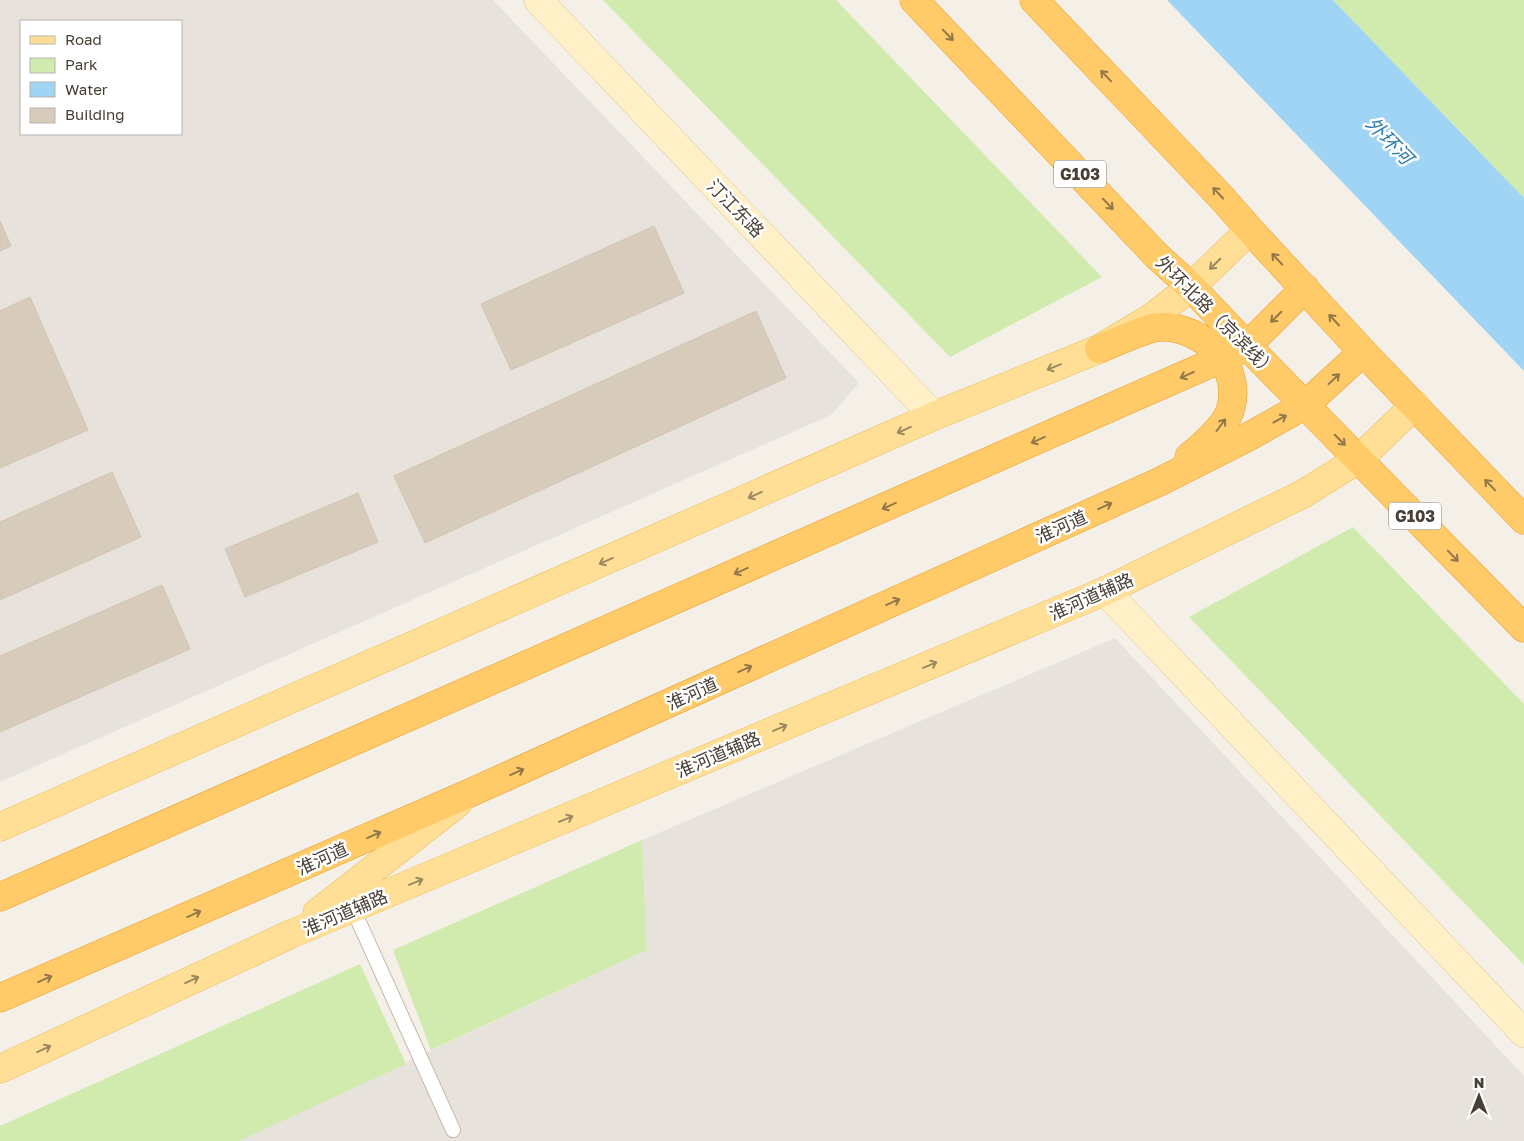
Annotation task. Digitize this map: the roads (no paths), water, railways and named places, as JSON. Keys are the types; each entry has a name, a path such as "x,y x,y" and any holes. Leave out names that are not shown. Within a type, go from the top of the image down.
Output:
{"highway":[{"name":"外环北路（京滨线）","path":"914,0 1156,254 1190,287 1235,352 1305,406 1524,628"},
{"path":"1034,0 1222,198 1363,352 1524,520"},
{"path":"0,897 1235,352 1304,288"},
{"path":"1099,349 1145,331 1161,327 1176,328 1199,337 1214,348 1235,352"},
{"path":"1159,482 1216,432 1228,416 1232,392 1230,374 1235,352"},
{"name":"淮河道","path":"0,998 472,792 1159,482 1305,406 1363,352"}],"main road":[{"path":"0,827 934,416 1099,349 1151,318 1190,287 1250,230"},
{"name":"淮河道辅路","path":"0,1069 290,934 1106,590 1304,494 1359,459 1415,406"},
{"path":"290,934 472,792"}],"street":[{"name":"汀江东路","path":"538,0 934,416"},
{"path":"1106,590 1524,1033"}],"lane":[{"path":"353,908 453,1130"}],"water":[{"name":"外环河","path":"1167,0 1333,0 1524,198 1524,371"}]}
